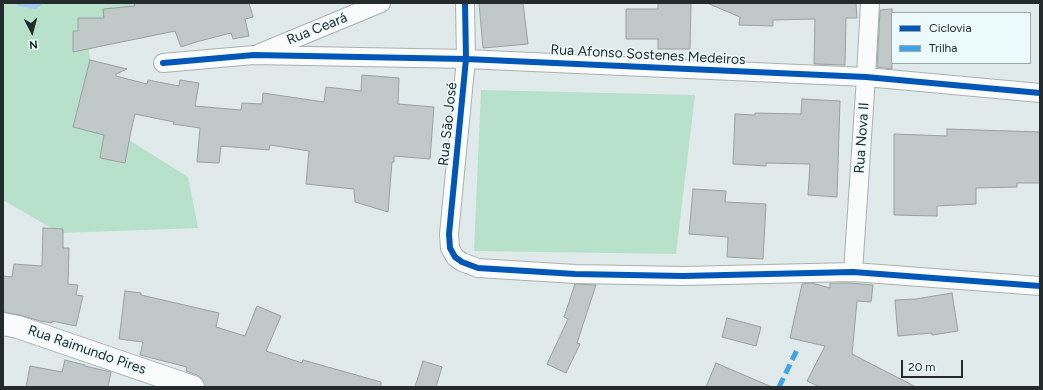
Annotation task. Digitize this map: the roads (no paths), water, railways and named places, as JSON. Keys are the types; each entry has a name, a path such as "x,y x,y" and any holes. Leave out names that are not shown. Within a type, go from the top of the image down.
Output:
{"street":[{"name":"Rua Ceará","path":"254,55 381,3"},
{"name":"Rua São José","path":"465,3 466,59 449,234 450,248 455,257 462,262 478,268 574,274 683,276 853,272"},
{"name":"Rua Nova II","path":"853,272 870,3"},
{"name":"Rua Afonso Sostenes Medeiros","path":"254,55 466,59 866,77 1040,93"},
{"path":"163,63 254,55"},
{"path":"853,272 1040,286"},
{"name":"Rua Raimundo Pires","path":"3,324 18,327 193,387"}],"waterway":[{"path":"19,3 35,6 39,3"}]}
